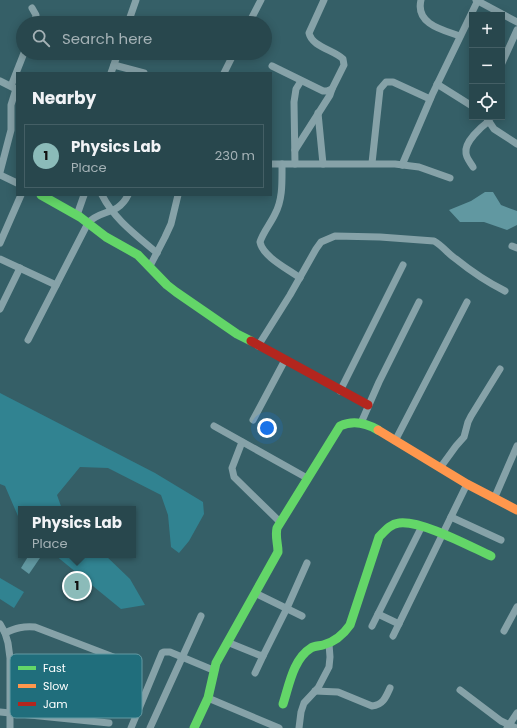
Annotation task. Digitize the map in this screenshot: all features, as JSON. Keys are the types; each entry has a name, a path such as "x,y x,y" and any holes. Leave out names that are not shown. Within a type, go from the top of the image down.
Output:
{"street":[{"path":"130,16 136,0"},
{"path":"253,16 261,0"},
{"path":"295,150 332,89 344,65 343,59 312,40 309,33 324,0"},
{"path":"421,0 420,10 425,20 441,29 460,36"},
{"path":"402,165 430,99 477,0 517,22"},
{"path":"32,8 36,16"},
{"path":"505,56 517,30"},
{"path":"19,72 22,60"},
{"path":"111,72 116,60"},
{"path":"224,72 230,60"},
{"path":"114,65 140,72"},
{"path":"272,66 323,91 332,89"},
{"path":"0,81 15,88 11,105 11,130 0,172"},
{"path":"295,164 294,96 296,89 302,81"},
{"path":"372,163 380,89 383,84 386,82 393,82 430,99"},
{"path":"437,84 469,104"},
{"path":"318,113 323,164"},
{"path":"473,167 467,157 466,148 478,130 487,120"},
{"path":"489,120 494,129 517,144"},
{"path":"272,164 372,163 402,165 429,170 450,178"},
{"path":"282,164 282,191 280,202 260,242 261,247 268,255 300,278"},
{"path":"0,175 16,183"},
{"path":"0,243 21,196"},
{"path":"43,196 77,215 106,237 138,256 150,266 167,285 236,334 368,405"},
{"path":"77,215 84,196"},
{"path":"103,196 111,212 157,253"},
{"path":"28,340 88,224 94,218 111,212 121,205 127,196"},
{"path":"150,266 171,224 178,196"},
{"path":"258,346 316,249 321,242 328,238 342,235 428,240 440,244 476,275 506,291"},
{"path":"0,259 56,285"},
{"path":"340,391 403,265"},
{"path":"0,308 20,268"},
{"path":"361,423 368,405 419,302"},
{"path":"395,441 467,302"},
{"path":"253,420 285,360"},
{"path":"440,468 464,437 471,416 500,369"},
{"path":"194,728 208,698 213,670 227,642 278,552 279,548 275,537 275,532 340,426 345,423 361,423 368,425 467,484 517,510"},
{"path":"214,426 307,478"},
{"path":"242,442 232,468 234,477 280,522"},
{"path":"494,498 517,446"},
{"path":"393,636 467,484"},
{"path":"451,517 501,540"},
{"path":"283,704 296,669 302,658 312,648 329,644 342,635 350,625 379,538 386,528 398,522 411,523 443,534 492,556"},
{"path":"372,626 422,526"},
{"path":"255,673 307,563"},
{"path":"254,593 302,616"},
{"path":"504,631 517,607"},
{"path":"378,614 399,624"},
{"path":"150,728 181,657 201,616"},
{"path":"0,624 6,633 10,658 10,728"},
{"path":"6,633 16,628 26,626 35,627 106,654"},
{"path":"227,642 263,656"},
{"path":"299,728 302,707 306,699 315,691 329,667 329,644"},
{"path":"142,701 162,653 167,652 213,670"},
{"path":"315,691 338,692 372,706 385,700 390,688"},
{"path":"460,690 508,726 516,728"},
{"path":"208,698 279,728"},
{"path":"0,712 10,713"},
{"path":"508,726 517,713"},
{"path":"60,718 109,723"},
{"path":"131,728 135,718"}],"shaded area":[{"path":"485,192 493,192 501,205 517,211 517,225 507,230 484,222 460,222 449,210 471,201"},
{"path":"0,393 155,473 203,502 204,514 189,541 179,553 171,547 168,515 161,495 108,468 80,467 57,495 61,506 18,506 18,516 5,486 0,484"},
{"path":"27,558 40,558 29,574 21,568"},
{"path":"59,558 108,558 130,579 145,605 121,609"},
{"path":"0,578 24,592 14,608 0,599"}],"traffic: fast":[{"path":"43,196 80,217 106,237 138,255 167,285 176,292 237,334 251,341"},
{"path":"194,728 208,698 216,663 278,552 276,534 277,528 340,426 350,423 359,423 378,430"},
{"path":"283,704 292,673 305,653 312,647 327,644 335,640 342,635 350,625 379,537 390,526 399,523 420,525 491,556"}],"traffic: slow":[{"path":"378,430 467,484 517,510"}],"traffic: jam":[{"path":"251,341 368,405"}],"place":[{"name":"Physics Lab","path":"77,586"}]}
